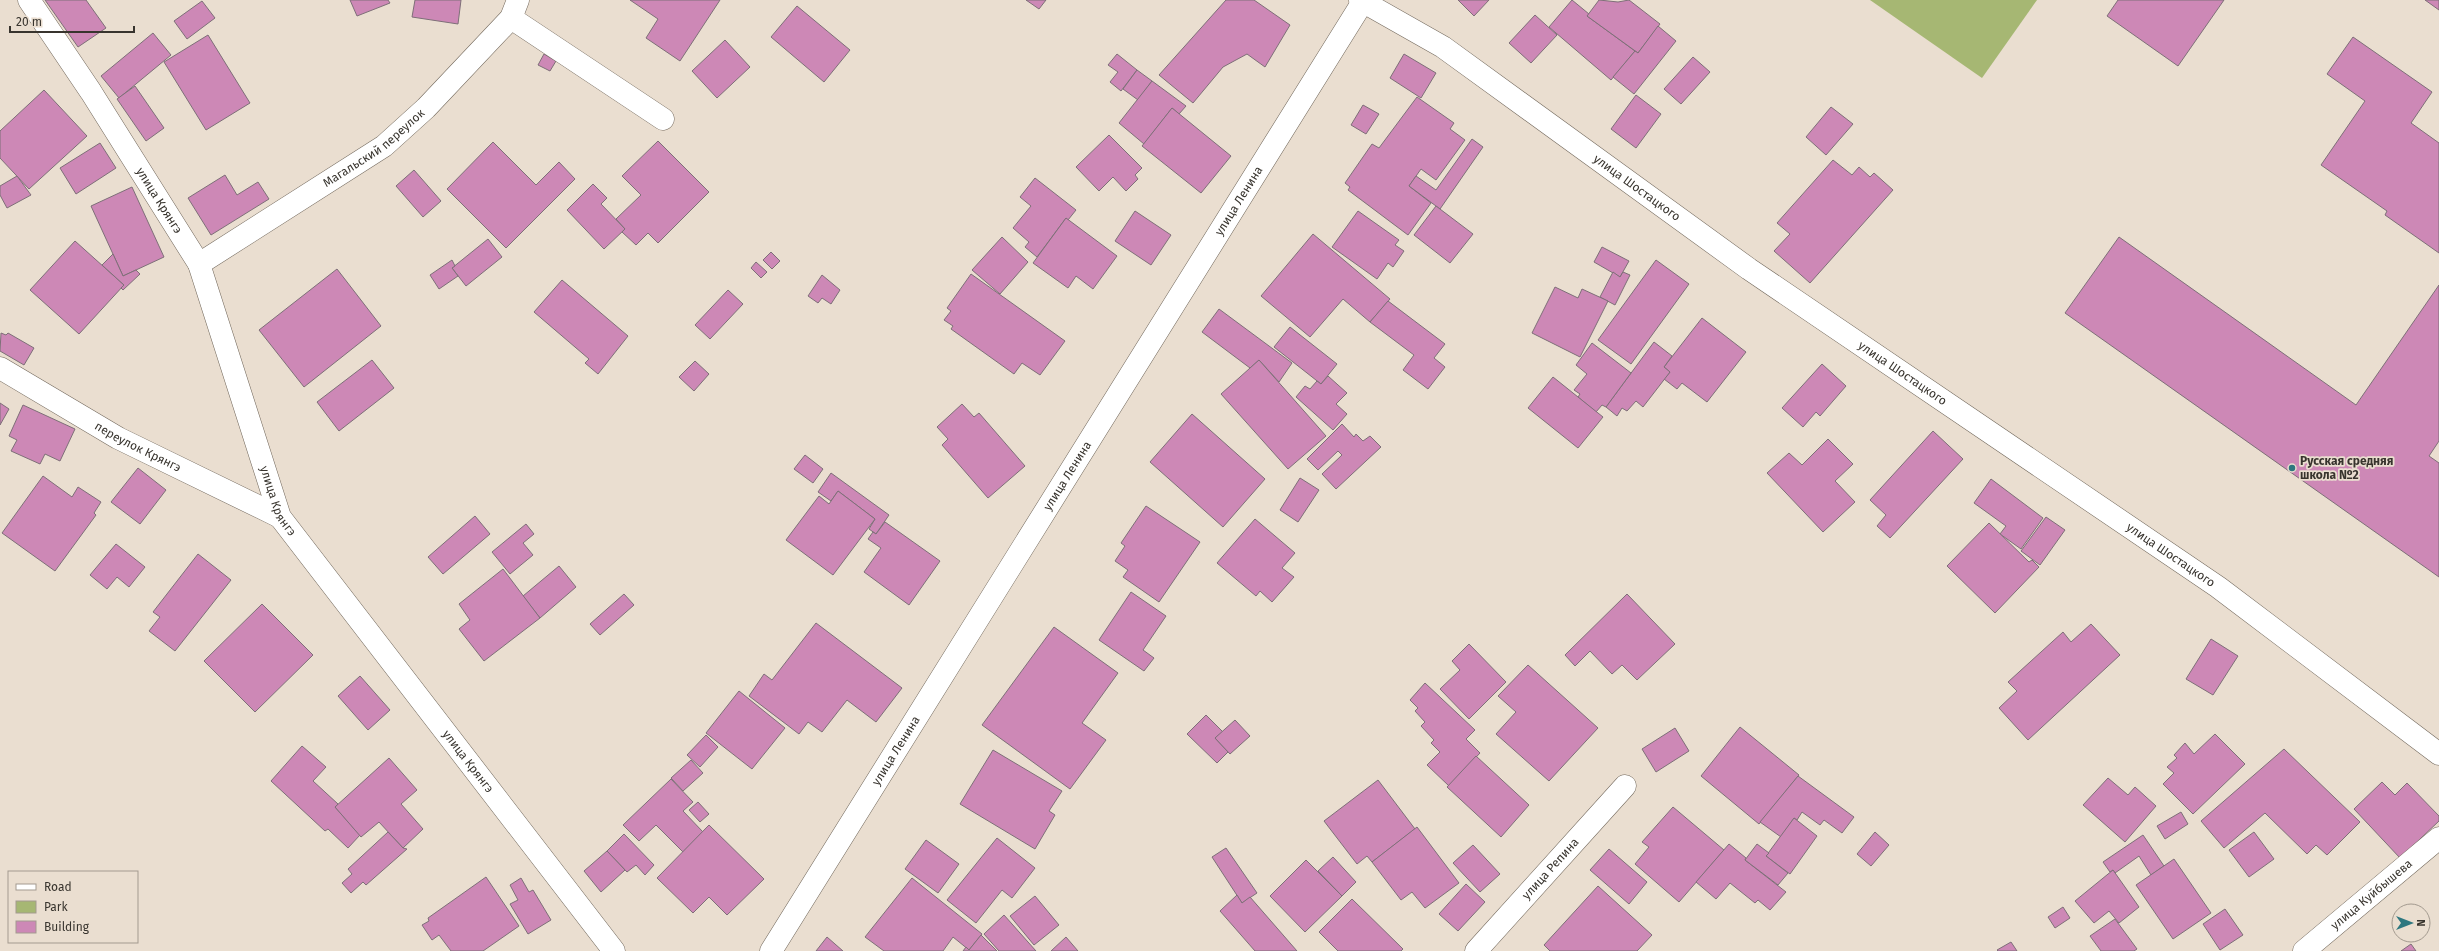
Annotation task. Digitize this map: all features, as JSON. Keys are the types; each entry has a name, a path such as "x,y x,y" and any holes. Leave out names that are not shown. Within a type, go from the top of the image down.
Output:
{"street":[{"name":"улица Крянгэ","path":"29,0 91,92 199,264 280,517 614,951"},
{"name":"улица Шостацкого","path":"1362,0 1443,47 1748,269 2218,587 2439,754"},
{"name":"улица Ленина","path":"771,951 1362,0"},
{"name":"Магальский переулок","path":"199,264 384,146 426,108 515,9"},
{"path":"515,9 663,119"},
{"name":"переулок Крянгэ","path":"0,368 118,438 280,517"},
{"name":"улица Репина","path":"1476,951 1625,786"},
{"name":"улица Куйбышева","path":"2304,951 2439,838"}],"green space":[{"path":"1870,0 2037,0 1982,78"}],"building":[{"path":"45,0 86,0 106,28 78,47"},
{"path":"350,0 388,0 390,3 357,16"},
{"path":"415,0 461,0 458,24 412,17"},
{"path":"630,0 720,0 680,61 646,38 658,19"},
{"path":"1026,0 1046,0 1039,9"},
{"path":"1226,0 1254,0 1290,25 1265,67 1247,54 1223,67 1193,103 1159,75"},
{"path":"1458,0 1489,0 1474,16"},
{"path":"1572,0 1589,14 1587,16 1635,51 1611,80 1549,27"},
{"path":"1599,0 1618,2 1629,0 1660,24 1638,53 1587,16"},
{"path":"2118,0 2224,0 2178,66 2107,16"},
{"path":"2425,0 2439,0 2439,10"},
{"path":"202,1 215,18 187,39 174,21"},
{"path":"797,6 850,50 824,82 771,37"},
{"path":"1535,15 1557,35 1531,63 1509,43"},
{"path":"1658,26 1676,41 1634,94 1613,77 1635,51 1638,53"},
{"path":"153,33 171,55 119,98 101,76"},
{"path":"208,35 250,103 206,130 164,62"},
{"path":"2353,37 2432,92 2411,123 2439,143 2439,253 2385,215 2387,211 2321,165 2365,101 2327,74"},
{"path":"725,40 750,67 717,98 692,71"},
{"path":"544,54 556,61 550,71 538,65"},
{"path":"1117,54 1137,70 1121,91 1110,82 1118,72 1108,65"},
{"path":"1404,54 1436,73 1421,98 1390,78"},
{"path":"1693,57 1710,72 1681,104 1664,89"},
{"path":"1137,70 1152,81 1138,100 1123,89"},
{"path":"1152,81 1186,106 1179,114 1172,108 1144,144 1119,123"},
{"path":"135,86 164,128 146,141 117,99"},
{"path":"44,90 87,136 29,189 0,158 0,131"},
{"path":"1636,95 1661,114 1636,148 1611,129"},
{"path":"1417,97 1454,123 1450,129 1465,140 1436,180 1421,169 1409,186 1431,203 1408,235 1348,190 1350,187 1345,183 1372,144 1379,148"},
{"path":"1363,105 1379,114 1366,134 1351,125"},
{"path":"1831,107 1853,124 1826,155 1806,137"},
{"path":"1172,108 1231,156 1201,193 1142,146"},
{"path":"1109,135 1142,168 1135,175 1138,179 1126,191 1113,177 1099,191 1076,167"},
{"path":"1472,139 1483,147 1440,209 1409,186 1416,176 1436,190"},
{"path":"658,141 709,192 658,243 648,233 636,245 622,232 625,229 616,219 641,195 622,176"},
{"path":"493,142 536,185 559,162 575,179 506,248 447,189"},
{"path":"100,143 116,168 76,194 60,168"},
{"path":"1833,160 1852,175 1859,167 1870,177 1874,173 1893,190 1810,283 1774,251 1790,234 1777,223"},
{"path":"414,170 441,201 423,217 396,186"},
{"path":"225,175 237,195 258,182 269,199 211,235 188,198"},
{"path":"17,176 31,195 7,208 0,195 0,186"},
{"path":"1035,178 1076,210 1068,220 1066,218 1037,257 1025,247 1029,242 1013,228 1031,206 1020,197"},
{"path":"593,184 607,198 601,204 625,229 604,249 567,210"},
{"path":"132,187 164,257 123,276 91,206"},
{"path":"1436,206 1473,234 1450,263 1414,235"},
{"path":"1135,211 1171,235 1151,265 1115,241"},
{"path":"1358,211 1399,240 1395,245 1404,251 1393,267 1388,263 1377,279 1332,247"},
{"path":"1066,218 1117,256 1093,289 1076,276 1068,288 1033,263"},
{"path":"1313,234 1390,299 1370,322 1343,299 1310,337 1261,296"},
{"path":"1002,237 1028,262 1000,294 972,270"},
{"path":"2119,237 2356,405 2439,285 2439,441 2429,456 2439,463 2439,577 2065,313"},
{"path":"488,239 502,257 466,286 452,268"},
{"path":"75,241 124,285 79,334 30,290"},
{"path":"1602,247 1629,261 1620,277 1594,262"},
{"path":"771,252 780,261 772,269 763,260"},
{"path":"113,254 123,276 136,270 140,274 123,290 121,288 124,285 102,265"},
{"path":"452,260 455,266 452,268 458,276 439,289 430,275"},
{"path":"1656,260 1689,284 1631,364 1598,340"},
{"path":"756,262 767,272 761,278 751,268"},
{"path":"337,269 381,326 304,387 259,330"},
{"path":"1613,272 1620,277 1623,272 1630,275 1615,305 1600,297"},
{"path":"971,274 1065,341 1040,375 1022,363 1014,374 951,329 953,326 944,320 951,311 947,308"},
{"path":"822,275 840,290 831,304 822,298 818,303 808,296"},
{"path":"562,280 628,336 598,374 585,363 589,359 534,312"},
{"path":"1555,287 1578,298 1582,289 1608,301 1580,357 1532,333"},
{"path":"728,290 743,304 710,339 695,325"},
{"path":"1388,301 1445,344 1434,358 1445,367 1428,389 1403,370 1414,355 1370,322"},
{"path":"1219,309 1292,363 1279,382 1259,360 1250,368 1202,332"},
{"path":"1702,318 1746,352 1707,402 1682,383 1677,389 1664,379 1670,372 1664,367"},
{"path":"1290,327 1337,364 1321,384 1274,347"},
{"path":"1,333 6,335 8,333 34,348 24,365 0,351"},
{"path":"1654,342 1672,356 1664,367 1670,372 1643,407 1636,401 1627,411 1622,408 1617,416 1606,407"},
{"path":"1592,343 1631,373 1606,407 1602,405 1596,412 1578,397 1580,394 1574,390 1587,374 1576,365"},
{"path":"372,360 394,388 339,431 317,402"},
{"path":"1259,360 1326,436 1288,469 1221,394"},
{"path":"695,361 709,374 694,391 679,377"},
{"path":"1822,364 1846,386 1820,416 1816,412 1803,427 1782,408"},
{"path":"1328,376 1347,393 1336,404 1347,414 1333,430 1296,397 1305,386 1310,389 1317,381 1321,384"},
{"path":"1553,377 1603,417 1578,448 1528,408"},
{"path":"0,403 9,409 0,425"},
{"path":"962,404 974,417 979,413 1025,466 988,498 942,445 948,439 937,427"},
{"path":"23,405 75,429 60,461 45,454 40,464 11,451 17,440 9,436"},
{"path":"1192,414 1265,479 1223,527 1150,462"},
{"path":"1342,424 1354,437 1356,434 1363,441 1370,436 1381,447 1336,489 1322,474 1342,455 1338,451 1318,470 1307,459"},
{"path":"1933,431 1963,459 1890,538 1877,526 1886,515 1870,500"},
{"path":"1828,439 1853,464 1835,481 1855,502 1823,532 1767,473 1789,453 1802,465"},
{"path":"805,455 823,469 813,483 794,469"},
{"path":"138,468 166,490 140,524 111,502"},
{"path":"831,473 889,515 876,534 869,529 875,519 838,491 831,501 818,492"},
{"path":"43,476 72,497 78,487 101,502 94,513 96,515 55,571 2,533"},
{"path":"1300,478 1319,490 1298,522 1280,510"},
{"path":"1991,479 2043,518 2021,549 2000,534 2006,526 1974,503"},
{"path":"838,491 875,519 833,575 786,540 819,496 829,504"},
{"path":"1146,506 1200,542 1159,602 1123,577 1128,570 1115,561 1125,546 1121,543"},
{"path":"475,516 490,534 443,574 428,557"},
{"path":"2046,517 2065,530 2040,565 2021,551"},
{"path":"1255,519 1295,553 1282,568 1294,577 1272,602 1260,591 1256,596 1217,563"},
{"path":"885,522 940,561 909,605 864,572 881,548 868,539 873,532 876,534"},
{"path":"1989,523 2029,562 2032,560 2039,567 1995,613 1947,566"},
{"path":"526,524 534,534 523,543 533,555 510,574 492,552"},
{"path":"116,544 145,567 129,587 117,577 107,589 90,575"},
{"path":"198,554 231,580 175,651 149,631 160,617 153,612"},
{"path":"559,566 576,587 540,618 523,596"},
{"path":"503,569 540,618 484,661 459,629 470,620 459,604"},
{"path":"1131,592 1166,616 1143,650 1154,658 1144,671 1099,640"},
{"path":"624,594 634,605 600,635 590,624"},
{"path":"1627,594 1675,644 1637,680 1622,665 1612,674 1590,651 1575,666 1565,655"},
{"path":"262,604 313,655 255,712 204,661"},
{"path":"816,623 902,688 876,722 847,700 822,732 808,722 799,734 749,696 764,674 772,680"},
{"path":"2091,624 2120,655 2028,740 1999,708 2017,691 2008,682 2063,632 2071,642"},
{"path":"1054,627 1118,673 1082,723 1106,740 1070,789 982,725"},
{"path":"2211,639 2238,656 2213,695 2186,679"},
{"path":"1469,644 1506,682 1469,719 1440,689 1460,670 1452,661"},
{"path":"1528,665 1598,728 1549,781 1496,734 1516,712 1498,696"},
{"path":"360,676 390,710 368,730 338,696"},
{"path":"1425,683 1475,730 1466,739 1480,753 1449,786 1427,765 1440,752 1431,743 1434,740 1421,726 1425,722 1415,711 1418,708 1410,700"},
{"path":"739,691 785,728 752,769 706,733"},
{"path":"1206,715 1223,732 1215,738 1228,752 1217,763 1187,734"},
{"path":"1235,720 1250,736 1230,754 1215,738"},
{"path":"1740,727 1799,775 1759,824 1701,776"},
{"path":"1675,728 1689,751 1656,772 1642,749"},
{"path":"2215,734 2245,764 2193,814 2163,784 2174,773 2167,767 2177,758 2174,755 2185,743 2194,754"},
{"path":"706,735 718,747 700,767 687,755"},
{"path":"302,746 326,767 313,781 338,804 335,807 360,835 348,848 328,829 325,831 271,781"},
{"path":"2284,749 2360,822 2327,855 2316,845 2307,854 2265,813 2224,848 2201,821"},
{"path":"993,750 1062,791 1049,811 1055,815 1035,849 960,804"},
{"path":"1476,756 1529,805 1501,837 1447,787"},
{"path":"389,758 417,790 401,804 423,829 403,848 379,822 361,837 335,807"},
{"path":"691,760 703,773 683,791 671,778"},
{"path":"1798,776 1854,817 1842,833 1824,820 1820,825 1802,812 1797,820 1794,818 1781,837 1760,822"},
{"path":"2108,778 2128,795 2135,787 2156,806 2125,842 2083,805"},
{"path":"671,779 693,802 683,811 703,832 683,852 656,825 639,841 623,825"},
{"path":"1378,780 1415,829 1372,862 1367,856 1357,864 1324,821"},
{"path":"2382,782 2395,795 2407,783 2439,816 2439,821 2400,858 2354,809"},
{"path":"698,802 709,814 700,822 689,810"},
{"path":"1673,807 1724,850 1679,902 1635,864 1649,847 1642,842"},
{"path":"2181,812 2188,824 2165,839 2157,826"},
{"path":"1794,818 1817,836 1790,874 1766,856"},
{"path":"709,825 764,879 727,915 709,897 693,913 657,878"},
{"path":"1417,827 1459,883 1425,908 1412,892 1401,900 1372,862"},
{"path":"388,832 403,848 407,849 366,885 363,882 351,893 342,883 352,874 348,869"},
{"path":"1875,832 1889,845 1871,866 1857,854"},
{"path":"2254,832 2274,859 2249,877 2229,850"},
{"path":"624,834 654,865 645,875 636,865 627,872 607,851"},
{"path":"2143,835 2164,866 2151,875 2139,856 2115,873 2113,870 2110,872 2103,862"},
{"path":"997,838 1035,868 1012,898 1002,890 976,923 947,900"},
{"path":"926,840 959,864 938,893 905,869"},
{"path":"1729,844 1746,858 1745,860 1786,892 1770,910 1758,900 1755,903 1730,883 1716,899 1696,882"},
{"path":"1757,844 1769,853 1766,856 1788,873 1778,885 1745,860"},
{"path":"1473,845 1500,874 1480,892 1453,863"},
{"path":"1226,848 1257,893 1242,903 1212,857"},
{"path":"1609,849 1647,882 1629,904 1590,870"},
{"path":"607,851 625,870 601,892 584,871"},
{"path":"1333,857 1356,882 1342,896 1318,871"},
{"path":"2174,859 2211,913 2173,939 2136,885"},
{"path":"1306,860 1342,896 1305,932 1270,896"},
{"path":"2113,870 2139,907 2119,923 2109,911 2094,923 2075,901"},
{"path":"486,877 519,926 483,951 451,951 439,935 432,940 422,925 429,921 428,918"},
{"path":"521,878 529,892 533,890 551,920 528,934 510,904 518,900 510,885"},
{"path":"912,878 982,934 969,950 953,937 943,951 884,951 865,937"},
{"path":"1466,884 1485,902 1458,931 1439,914"},
{"path":"1598,886 1652,935 1637,951 1550,951 1544,945"},
{"path":"1237,895 1242,903 1250,897 1297,951 1255,951 1220,911"},
{"path":"1035,896 1059,925 1034,945 1010,916"},
{"path":"1352,899 1403,949 1401,951 1338,951 1319,932"},
{"path":"2063,907 2070,918 2055,928 2048,917"},
{"path":"2225,909 2243,935 2220,950 2203,924"},
{"path":"1004,915 1036,951 999,951 984,934"},
{"path":"2115,919 2137,949 2134,951 2101,951 2090,936"},
{"path":"981,935 997,951 963,951 966,947 969,950"},
{"path":"827,937 843,951 816,951"},
{"path":"1066,937 1078,951 1051,951"},
{"path":"2011,942 2017,951 1997,950"},
{"path":"2411,944 2416,951 2401,951"}],"place":[{"name":"Русская средняя школа №2","path":"2292,468"}]}
